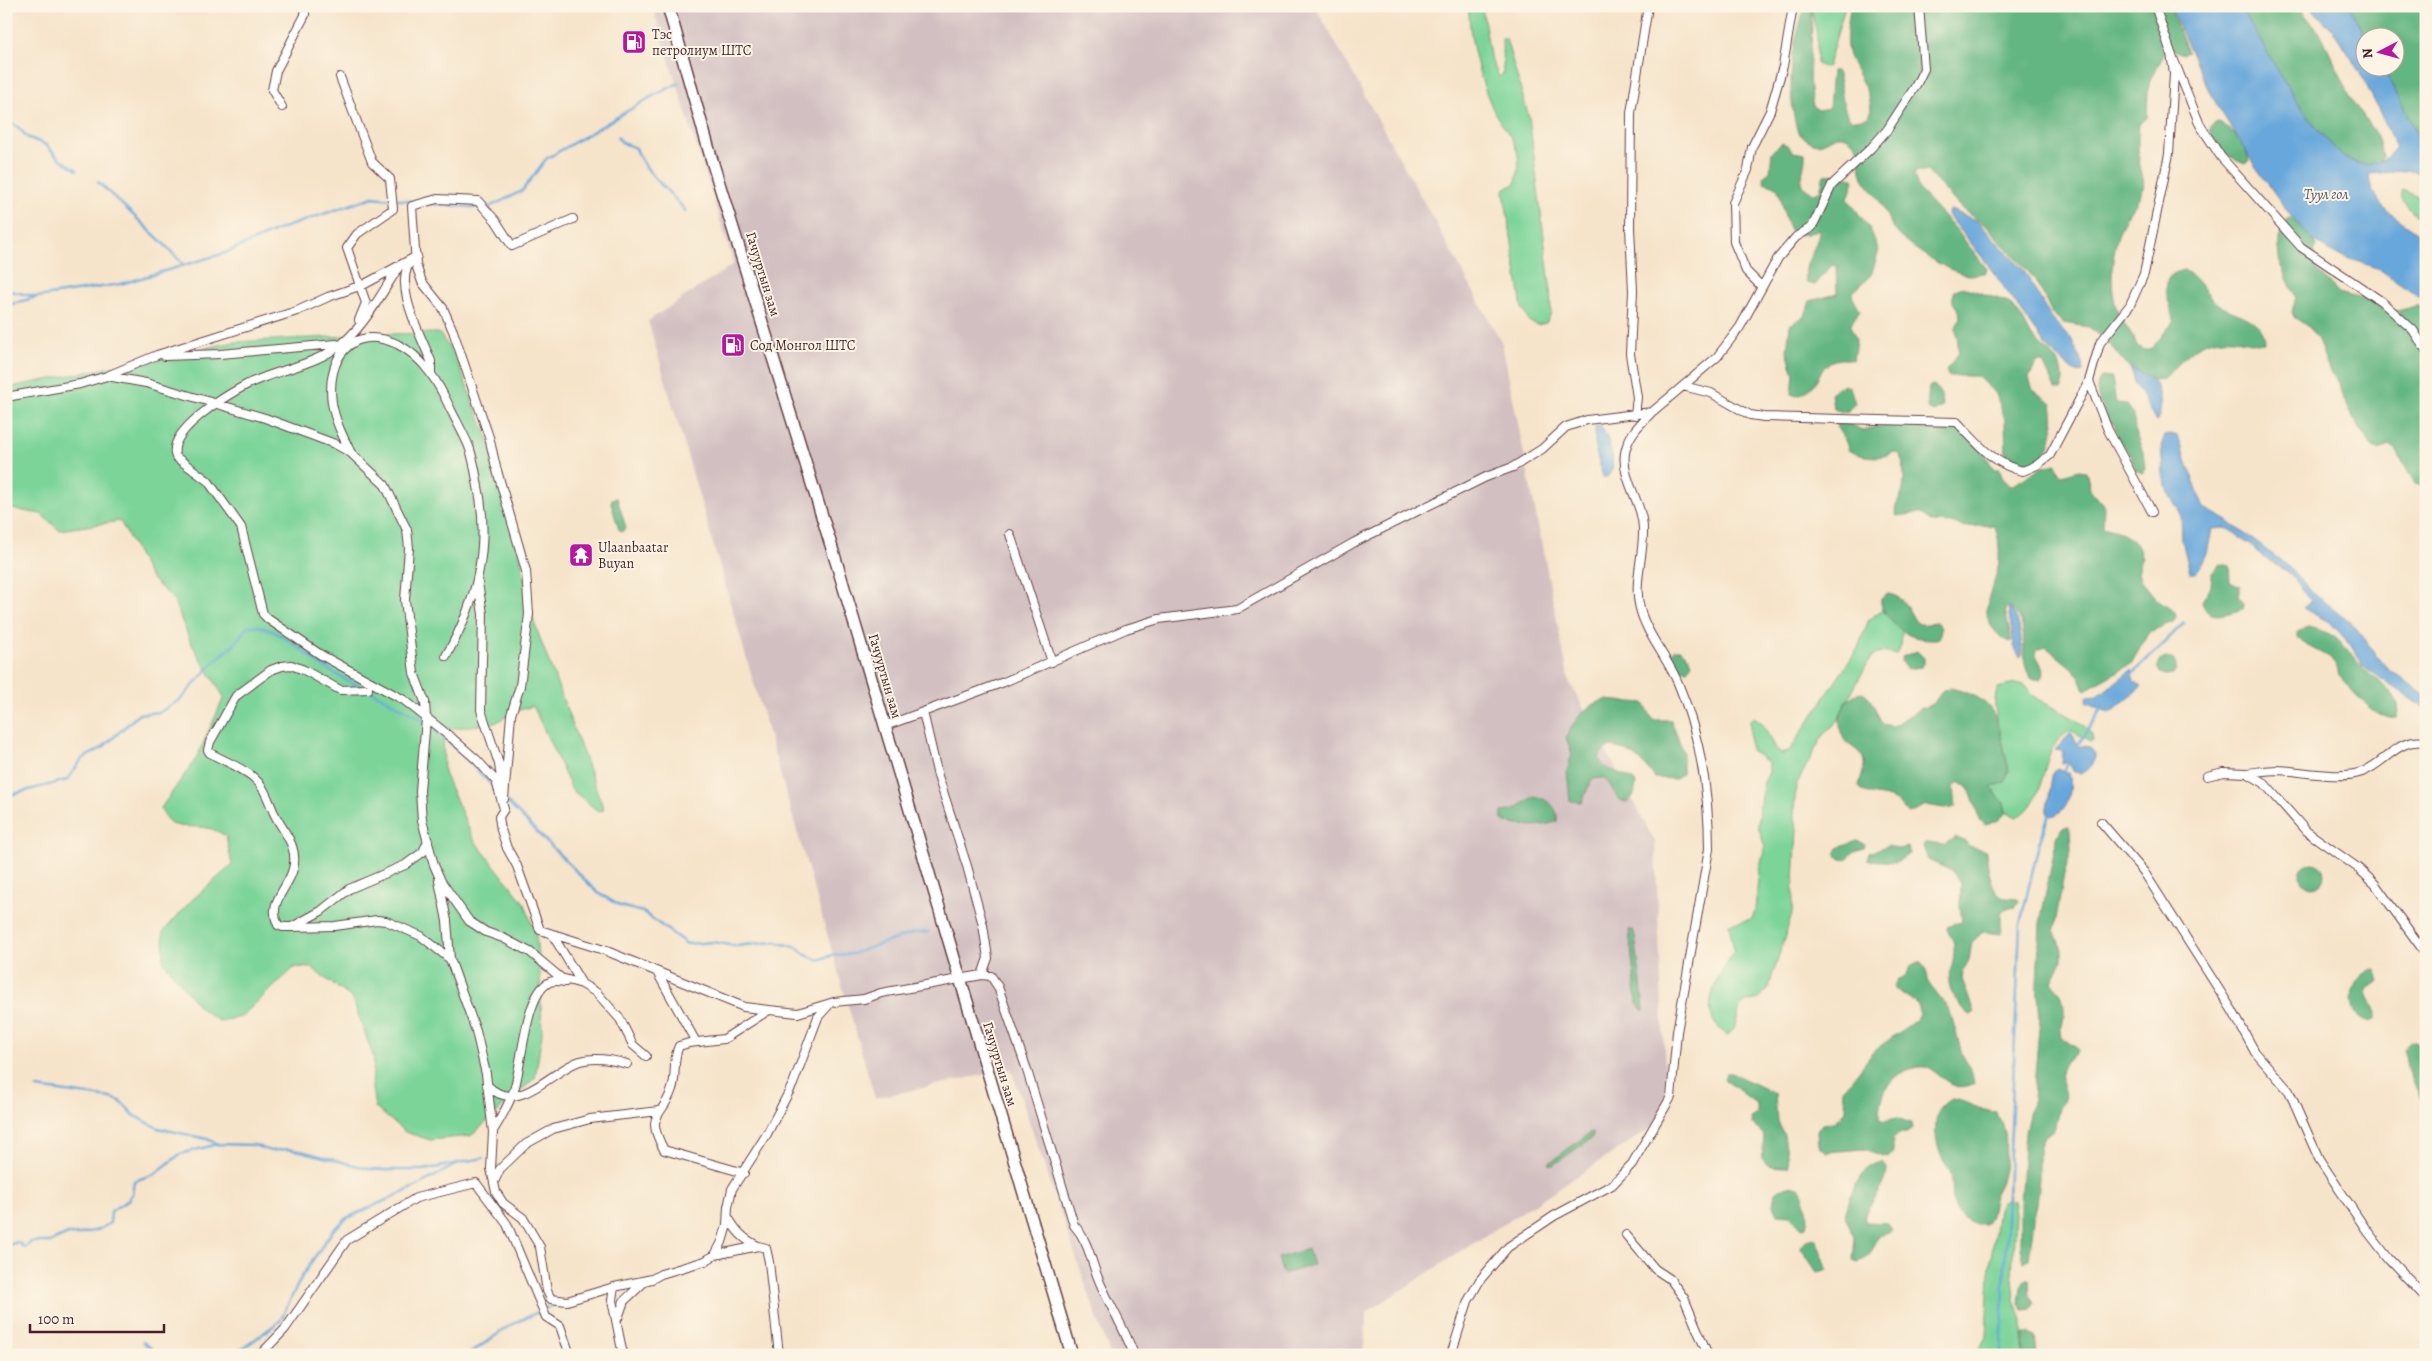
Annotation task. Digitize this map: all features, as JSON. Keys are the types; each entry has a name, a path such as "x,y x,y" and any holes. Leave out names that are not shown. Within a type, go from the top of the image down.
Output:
{"main road":[{"name":"Гачууртын зам","path":"668,6 713,164 839,571 1072,1355"}],"street":[{"path":"282,107 272,90 276,71 305,10 312,6"},
{"path":"1635,415 1636,397 1630,354 1633,291 1630,228 1631,113 1648,6"},
{"path":"1761,286 1746,271 1734,242 1733,203 1748,170 1752,147 1770,111 1780,75 1793,6"},
{"path":"1451,1355 1468,1301 1480,1280 1508,1247 1554,1216 1612,1185 1632,1164 1671,1097 1677,1032 1709,849 1709,822 1700,755 1687,708 1668,662 1646,626 1640,607 1638,583 1643,529 1639,504 1627,475 1625,454 1630,435 1652,412 1717,357 1740,326 1778,258 1796,237 1812,227 1832,185 1887,130 1924,70 1920,6"},
{"path":"2155,6 2171,53 2200,125 2221,157 2301,247 2381,301 2413,330 2426,350"},
{"path":"1683,386 1712,393 1750,415 1764,417 1957,422 1984,450 2001,463 2023,471 2037,465 2050,455 2088,380 2100,343 2106,332 2130,305 2144,274 2169,154 2174,93 2171,53"},
{"path":"340,77 372,162 390,179 393,209 357,234 347,248 366,303 355,330"},
{"path":"574,219 512,246 496,221 478,201 437,198 412,206 417,256 416,264 419,274 422,282 443,308 480,408 526,571 529,614 521,679 512,715 504,805 499,817 506,848 517,866 540,930 604,950 744,1007 798,1014 834,1002 864,999 881,993 982,975 991,976 998,987 1026,1067 1074,1225 1084,1237 1100,1283 1127,1334 1134,1355"},
{"path":"6,397 80,384 107,376 157,355 264,323 360,286 398,268 417,256"},
{"path":"417,256 410,262 406,282 406,298 431,362 431,373"},
{"path":"398,268 355,330 343,343 304,364 248,384 215,405 185,429 177,439 174,452 181,461 208,482 241,526 264,614 321,654 404,700 467,751 490,773 496,781 504,805"},
{"path":"351,453 338,426 331,394 333,372 338,356 351,342 366,339 395,343 410,353 431,373 469,446 482,501 483,544 478,580 446,656"},
{"path":"157,355 220,354 343,343"},
{"path":"107,376 146,383 215,405 265,418 335,444 351,453 385,485 407,530 409,548 405,600 414,673 425,702 426,719 420,791 422,820 445,906 450,959 476,1031 487,1085 493,1131 491,1169 498,1196 503,1203 523,1218 540,1247 547,1291 551,1300 567,1301 614,1287 652,1279"},
{"path":"2088,380 2108,430 2152,512"},
{"path":"884,726 1052,662 1126,629 1160,619 1238,609 1354,542 1486,477 1513,468 1542,449 1566,427 1586,420 1652,412"},
{"path":"1010,534 1052,662"},
{"path":"478,580 483,614 481,710 499,764 504,805"},
{"path":"368,689 340,690 304,670 291,666 282,666 271,670 236,696 210,742 208,750 210,753 254,778 262,787 275,816 290,840 294,852 293,869 276,901 274,912 278,925 283,928 335,926 377,920 386,921 421,936 450,959"},
{"path":"923,712 938,776 967,866 983,925 988,958 982,975"},
{"path":"2207,776 2224,772 2247,773 2275,770 2336,774 2361,773 2378,764 2397,746 2415,740 2426,742"},
{"path":"2247,773 2264,783 2306,831 2358,868 2375,884 2426,954"},
{"path":"2101,822 2144,872 2232,1010 2255,1052 2289,1091 2319,1159 2365,1228 2388,1259 2426,1298"},
{"path":"292,927 321,911 349,889 405,865 423,852 428,841"},
{"path":"434,865 441,881 469,921 486,932 503,938 530,952 551,972 569,982"},
{"path":"552,934 582,984"},
{"path":"657,972 696,1042"},
{"path":"493,1131 512,1094 534,1000 542,987 549,982 582,984 597,993 610,1005 620,1019 633,1045 646,1056"},
{"path":"715,1255 722,1242 732,1189 744,1173 793,1084 818,1017 824,1008 834,1002"},
{"path":"744,1173 664,1150 654,1132 655,1117 672,1089 676,1071 675,1054 679,1046 724,1039 770,1010"},
{"path":"487,1085 501,1094 527,1093 537,1089 580,1061 598,1059 627,1064"},
{"path":"494,1184 500,1169 526,1144 553,1130 590,1119 659,1111"},
{"path":"260,1355 285,1329 347,1240 416,1198 476,1183 508,1224 546,1317 560,1326 570,1355"},
{"path":"728,1215 736,1231 746,1240 766,1248 779,1355"},
{"path":"1626,1235 1655,1269 1670,1279 1684,1298 1708,1355"},
{"path":"617,1328 619,1311 624,1301 642,1282 661,1274 705,1261 715,1255 758,1246"},
{"path":"614,1287 612,1300 623,1355"}],"shaded area":[{"path":"652,6 1315,6 1502,343 1569,681 1655,842 1667,1118 1367,1312 1363,1355 1110,1355 1011,1069 875,1098 648,321 734,264"}],"green space":[{"path":"1469,6 1482,6 1490,56 1499,77 1503,74 1502,39 1506,39 1529,117 1550,285 1551,313 1546,323 1537,325 1530,322 1522,308 1504,192 1505,188 1514,185 1516,181 1518,155 1513,141 1496,115 1485,90 1473,47"},
{"path":"1806,6 1811,6 1812,19 1809,81 1813,106 1818,110 1829,108 1832,71 1836,71 1844,107 1850,118 1854,120 1869,117 1871,110 1867,93 1848,52 1847,35 1850,6 2169,6 2188,52 2183,54 2173,50 2166,51 2150,80 2147,118 2139,124 2138,156 2143,188 2121,227 2113,261 2112,287 2117,310 2137,346 2144,350 2152,348 2174,321 2166,291 2168,279 2184,270 2219,305 2255,323 2264,335 2265,343 2222,339 2202,344 2186,355 2164,379 2152,380 2127,366 2108,342 2089,327 2063,323 2052,313 2036,280 1986,226 1962,209 1927,171 1917,171 1914,175 1919,190 1955,228 1987,269 1985,273 1970,275 1962,273 1940,264 1906,242 1891,224 1883,206 1863,178 1858,150 1853,142 1848,138 1839,136 1823,143 1815,144 1798,133 1792,101 1791,69 1796,37"},
{"path":"1811,6 1845,6 1828,66 1824,68 1817,64 1817,35"},
{"path":"2239,6 2298,6 2322,36 2353,102 2377,136 2383,156 2379,162 2367,165 2354,162 2339,152 2324,136 2291,92"},
{"path":"2349,6 2426,6 2426,151 2388,78 2404,78 2404,28 2361,28"},
{"path":"2218,122 2238,138 2245,149 2249,161 2245,163 2232,157 2218,148 2213,142 2210,130 2214,123"},
{"path":"1781,143 1787,145 1793,152 1805,154 1802,182 1808,190 1815,194 1820,191 1824,175 1836,174 1853,178 1854,181 1848,199 1869,228 1879,250 1871,276 1853,292 1852,296 1860,310 1850,325 1856,340 1853,360 1840,359 1831,361 1825,366 1812,386 1796,396 1792,394 1794,374 1787,351 1790,325 1805,316 1810,301 1837,294 1836,266 1832,265 1815,285 1807,283 1806,269 1817,242 1819,229 1807,234 1794,235 1787,223 1778,189 1774,185 1764,182 1763,177 1770,172 1772,152"},
{"path":"2402,190 2417,196 2426,204 2426,228 2402,199"},
{"path":"2288,218 2293,219 2314,241 2317,247 2314,252 2313,262 2339,293 2367,300 2389,313 2426,305 2426,487 2415,484 2396,450 2389,446 2379,450 2372,446 2354,419 2341,393 2339,383 2330,372 2317,338 2310,328 2294,317 2292,312 2296,297 2281,266 2279,248 2279,238"},
{"path":"1963,287 2008,302 2022,318 2032,337 2058,361 2064,379 2062,389 2055,389 2043,362 2037,362 2029,378 2033,390 2052,403 2051,441 2040,461 2017,465 2006,456 2005,420 1996,394 1977,376 1948,376 1946,370 1959,353 1956,327 1960,318 1959,310 1953,301 1953,296 1955,290"},
{"path":"439,333 455,356 494,454 511,513 534,622 604,810 598,811 572,790 533,706 516,711 495,723 448,729 443,736 444,773 474,840 525,904 536,936 540,975 542,1034 535,1078 471,1136 430,1140 405,1132 375,1107 372,1088 374,1058 352,998 311,968 295,967 241,1017 219,1021 200,1008 164,962 163,932 192,900 232,865 226,836 210,829 174,824 164,816 161,808 197,757 224,697 191,643 173,599 150,577 120,521 59,530 41,514 6,508 6,388 235,342"},
{"path":"2101,377 2112,378 2116,403 2126,404 2134,414 2135,433 2143,452 2145,469 2142,473 2136,470 2131,455 2119,441 2114,424 2108,422 2103,411 2097,388"},
{"path":"1844,384 1850,387 1855,403 1848,411 1841,413 1833,408 1831,393"},
{"path":"1935,386 1941,395 1942,407 1934,412 1927,409 1929,387"},
{"path":"1836,422 1846,422 1862,430 1899,422 1920,428 1956,427 1973,439 1987,457 1993,469 2000,469 2003,480 2011,486 2043,467 2056,464 2059,473 2062,475 2079,470 2086,471 2091,493 2104,504 2103,527 2123,533 2138,546 2142,558 2138,572 2140,579 2157,600 2175,612 2176,617 2173,622 2149,632 2131,664 2085,690 2080,677 2071,667 2046,647 2037,650 2036,655 2042,667 2042,676 2040,679 2032,679 2025,661 2021,621 2016,613 2007,606 2005,610 2011,642 1997,633 1987,616 1988,600 1998,568 1999,557 1998,540 1994,525 1962,527 1955,523 1932,522 1920,513 1897,516 1895,509 1902,493 1904,481 1903,466 1899,453 1893,452 1883,456 1871,457 1848,450 1846,442 1836,426"},
{"path":"617,498 626,528 622,532 619,530 611,503 612,499"},
{"path":"2220,564 2229,566 2230,581 2240,586 2238,596 2244,605 2243,609 2218,615 2208,612 2202,601 2211,586 2212,573"},
{"path":"1888,594 1901,600 1914,619 1920,624 1937,623 1941,628 1940,637 1937,639 1927,639 1916,637 1900,629 1886,615 1881,604 1881,599"},
{"path":"1882,610 1902,630 1901,646 1896,654 1882,652 1870,659 1838,721 1823,735 1796,785 1794,812 1797,829 1792,914 1769,986 1759,999 1746,1002 1740,1008 1734,1029 1728,1035 1717,1027 1712,1017 1710,1006 1712,994 1716,982 1734,950 1729,924 1752,919 1755,910 1759,870 1765,847 1758,826 1759,806 1764,782 1769,772 1769,763 1750,750 1750,720 1753,717 1763,724 1777,751 1782,754 1789,751 1858,648 1869,619"},
{"path":"2308,627 2327,633 2337,639 2368,673 2394,695 2398,710 2396,718 2383,716 2368,706 2344,681 2333,661 2298,638 2298,632"},
{"path":"1675,649 1681,649 1689,656 1692,664 1687,670 1678,668 1672,662 1670,656"},
{"path":"1917,651 1924,658 1924,664 1921,667 1907,669 1901,661 1902,657"},
{"path":"2163,658 2171,658 2176,663 2174,674 2163,676 2158,671 2158,663"},
{"path":"2024,684 2030,693 2038,699 2076,720 2090,733 2093,740 2090,741 2072,731 2061,737 2053,747 2035,799 2027,810 2017,817 2006,812 2004,803 1991,788 2009,772 1996,717 1995,696 1998,688"},
{"path":"1950,688 1983,701 1994,715 2001,735 2008,773 2005,782 1991,788 2004,803 2006,812 2000,819 1985,825 1978,815 1969,790 1965,785 1958,782 1954,787 1956,806 1950,809 1926,805 1909,813 1894,800 1863,791 1859,788 1859,784 1864,766 1863,758 1859,752 1846,742 1841,732 1840,718 1842,710 1850,698 1856,694 1863,692 1869,697 1882,724 1893,726 1918,710 1934,703 1943,690"},
{"path":"1605,700 1644,703 1653,720 1671,720 1683,752 1682,774 1675,779 1655,778 1646,766 1628,752 1621,749 1606,748 1599,757 1601,762 1609,769 1626,776 1636,783 1634,795 1628,802 1623,801 1617,797 1604,778 1592,779 1582,802 1570,801 1567,771 1572,754 1566,738 1573,725 1586,709"},
{"path":"1534,796 1551,804 1556,812 1557,821 1545,825 1529,826 1502,820 1502,812 1514,810"},
{"path":"2068,826 2070,830 2071,851 2064,874 2054,930 2062,950 2062,961 2052,982 2059,991 2064,1005 2064,1017 2060,1031 2061,1038 2077,1047 2078,1051 2061,1069 2060,1073 2065,1100 2059,1108 2054,1131 2044,1136 2039,1148 2039,1179 2029,1259 2023,1261 2020,1248 2020,1205 2025,1132 2033,1098 2040,1017 2037,984 2040,923 2057,837 2062,828"},
{"path":"1955,837 1964,840 1969,846 1986,851 1990,877 1995,889 2004,897 2019,900 2016,907 2004,909 2001,913 2001,934 1983,932 1972,942 1969,960 1964,969 1962,979 1974,1013 1971,1015 1964,1011 1954,996 1949,982 1954,946 1947,928 1948,925 1962,922 1960,905 1961,883 1952,871 1928,860 1923,846 1925,843 1944,845"},
{"path":"1857,841 1865,844 1864,848 1855,851 1845,860 1838,858 1836,852 1838,848"},
{"path":"1888,845 1898,849 1908,847 1910,854 1896,862 1867,860 1869,853"},
{"path":"2312,863 2320,867 2324,875 2320,883 2312,887 2304,883 2300,875 2304,867"},
{"path":"1629,930 1633,930 1635,936 1643,1011 1637,1003"},
{"path":"1921,962 1926,970 1929,984 1950,1011 1962,1054 1972,1073 1974,1084 1965,1086 1952,1085 1925,1067 1902,1072 1887,1087 1880,1110 1880,1118 1884,1121 1897,1118 1911,1123 1912,1128 1907,1133 1900,1133 1893,1139 1893,1153 1886,1157 1864,1149 1827,1152 1818,1144 1817,1131 1822,1124 1837,1120 1845,1112 1847,1108 1842,1089 1851,1081 1875,1050 1916,1020 1920,1014 1916,1003 1893,987 1898,979 1905,977 1912,965"},
{"path":"2373,969 2376,970 2379,982 2368,988 2367,992 2376,1013 2376,1019 2368,1022 2361,1019 2356,1013 2352,995 2355,985 2362,976"},
{"path":"2411,1041 2423,1045 2426,1051 2426,1111 2407,1067 2404,1049"},
{"path":"1726,1073 1732,1073 1775,1094 1777,1121 1784,1135 1789,1167 1766,1164 1763,1157 1764,1135 1752,1124 1751,1118 1757,1113 1757,1104 1724,1079"},
{"path":"1952,1099 1996,1112 2002,1126 2006,1153 2004,1170 1985,1225 1967,1220 1956,1210 1950,1171 1939,1151 1936,1134 1937,1116 1945,1103"},
{"path":"1591,1132 1593,1133 1592,1138 1553,1165 1549,1165 1549,1163"},
{"path":"1882,1162 1887,1168 1885,1182 1864,1216 1866,1222 1888,1223 1891,1230 1879,1236 1869,1256 1858,1262 1853,1260 1855,1237 1845,1216 1856,1183 1867,1170"},
{"path":"1799,1187 1807,1207 1807,1223 1806,1227 1802,1228 1790,1215 1778,1214 1773,1205 1775,1192 1779,1189"},
{"path":"2006,1200 2013,1202 2015,1213 2012,1277 2014,1300 2023,1320 2023,1355 1977,1355 1986,1336 1989,1273 1998,1210 2001,1203"},
{"path":"1813,1238 1817,1240 1827,1270 1817,1272 1800,1247 1806,1240"},
{"path":"1308,1249 1313,1265 1283,1274 1278,1258"},
{"path":"2025,1279 2029,1279 2030,1295 2035,1303 2033,1308 2023,1309 2019,1303 2021,1287"},
{"path":"2024,1333 2029,1333 2035,1337 2037,1355 2023,1355"}],"water":[{"name":"Туул гол","path":"2170,6 2240,6 2291,92 2307,115 2323,136 2339,152 2360,164 2372,164 2383,160 2396,148 2377,105 2362,78 2388,78 2426,151 2426,179 2424,173 2411,170 2369,174 2371,186 2375,196 2389,212 2426,239 2426,301 2379,269 2331,252 2314,241 2293,219 2253,163 2211,95"},
{"name":"Туул гол","path":"2310,6 2349,6 2361,28 2354,28 2354,62 2335,34"},
{"path":"2426,179 2426,193 2422,186"},
{"path":"1951,210 1977,221 2023,269 2052,319 2071,338 2082,363 2083,372 2076,373 2048,349 1986,262 1949,216 1948,212"},
{"path":"2130,367 2149,378 2157,388 2161,406 2156,421 2134,382"},
{"path":"1600,425 1609,442 1612,454 1612,472 1608,477 1603,477 1595,448 1595,427"},
{"path":"2165,435 2177,436 2204,508 2226,520 2288,566 2313,593 2352,624 2386,667 2426,697 2426,708 2366,669 2349,643 2331,623 2303,608 2311,601 2287,571 2272,563 2231,530 2225,528 2212,529 2207,554 2196,573 2190,573 2182,540 2181,514 2168,492 2163,475 2161,446"},
{"path":"2008,607 2016,616 2020,629 2022,655 2020,658 2014,646"},
{"path":"2131,670 2134,681 2142,686 2110,713 2086,702 2087,697 2098,696"},
{"path":"2072,734 2079,746 2090,747 2095,754 2093,763 2081,774 2073,771 2069,763 2062,763 2063,751 2055,750"},
{"path":"2057,768 2069,773 2070,792 2066,805 2057,814 2051,816 2047,813 2047,808 2053,772"}],"waterway":[{"path":"487,208 522,191 546,159 653,96 679,83"},
{"path":"6,121 18,127 27,137 46,145 59,158 77,170"},
{"path":"617,137 623,143 636,148 651,174 686,212"},
{"path":"98,182 183,264"},
{"path":"6,290 37,297 121,284 225,253 280,229 373,197 420,202"},
{"path":"430,204 482,208"},
{"path":"6,306 36,297"},
{"path":"2131,675 2184,623"},
{"path":"6,796 67,780 82,759 102,748 139,714 160,712 180,700 216,660 233,646 248,626 258,626 278,634 330,671 361,687"},
{"path":"369,690 425,721"},
{"path":"2077,746 2103,707"},
{"path":"431,726 465,757 495,789"},
{"path":"2064,771 2070,760"},
{"path":"505,800 597,892 620,906 643,912 687,944 713,942 735,946 775,942 796,947 806,955 818,960 833,955 852,954 913,933 928,932"},
{"path":"2001,1355 2020,924 2039,844 2049,814"},
{"path":"37,1088 111,1098 120,1101 135,1116 158,1128 207,1139 218,1144"},
{"path":"6,1246 18,1242 24,1248 31,1242 50,1242 68,1234 77,1235 98,1230 110,1223 111,1211 128,1200 132,1194 134,1181 155,1174 180,1154 218,1144 254,1145 270,1151 287,1149 301,1151 369,1169 384,1170 424,1170 483,1158"},
{"path":"234,1355 280,1321 302,1276 333,1230 347,1218 417,1186 459,1163"},
{"path":"468,1355 509,1326 559,1302"},
{"path":"143,1342 160,1355"}],"place":[{"name":"Тэс петролиум ШТС","path":"634,42"},
{"name":"Сод Монгол ШТС","path":"733,345"},
{"name":"Ulaanbaatar Buyan","path":"581,555"}]}
